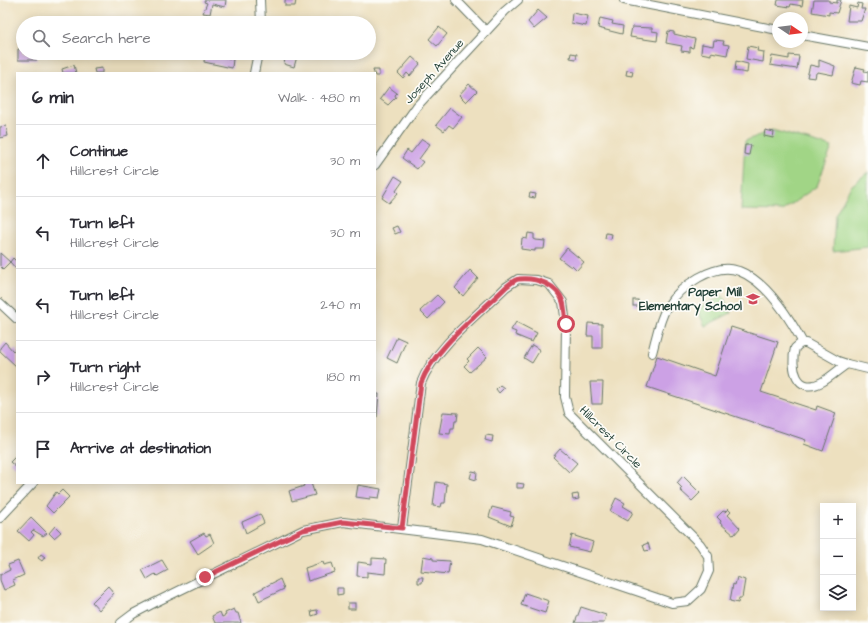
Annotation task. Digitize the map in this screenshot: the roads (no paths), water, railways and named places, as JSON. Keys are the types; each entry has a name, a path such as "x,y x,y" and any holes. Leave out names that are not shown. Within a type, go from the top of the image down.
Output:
{"street":[{"path":"260,0 261,16"},
{"path":"456,0 486,31"},
{"name":"Joseph Avenue","path":"376,164 417,106 505,11 518,0"},
{"path":"624,0 772,29"},
{"path":"808,36 868,47"},
{"path":"254,72 257,60"},
{"path":"652,353 666,307 676,294 699,277 726,269 739,271 765,290 783,309 803,343 806,343 838,361 868,368"},
{"name":"Hillcrest Circle","path":"122,623 133,614 154,603 303,530 343,522 402,528 482,539 672,603 688,601 701,589 709,571 708,556 700,544 569,413 565,397 566,324 563,302 549,284 537,280 518,279 506,287 438,354 426,370 421,383 402,528"},
{"path":"0,303 16,318"},
{"path":"803,343 795,348 793,357 794,372 797,378 802,382 808,384 822,382 847,364"},
{"path":"0,518 32,484"}],"place":[{"name":"Paper Mill Elementary School","path":"753,299"}]}
